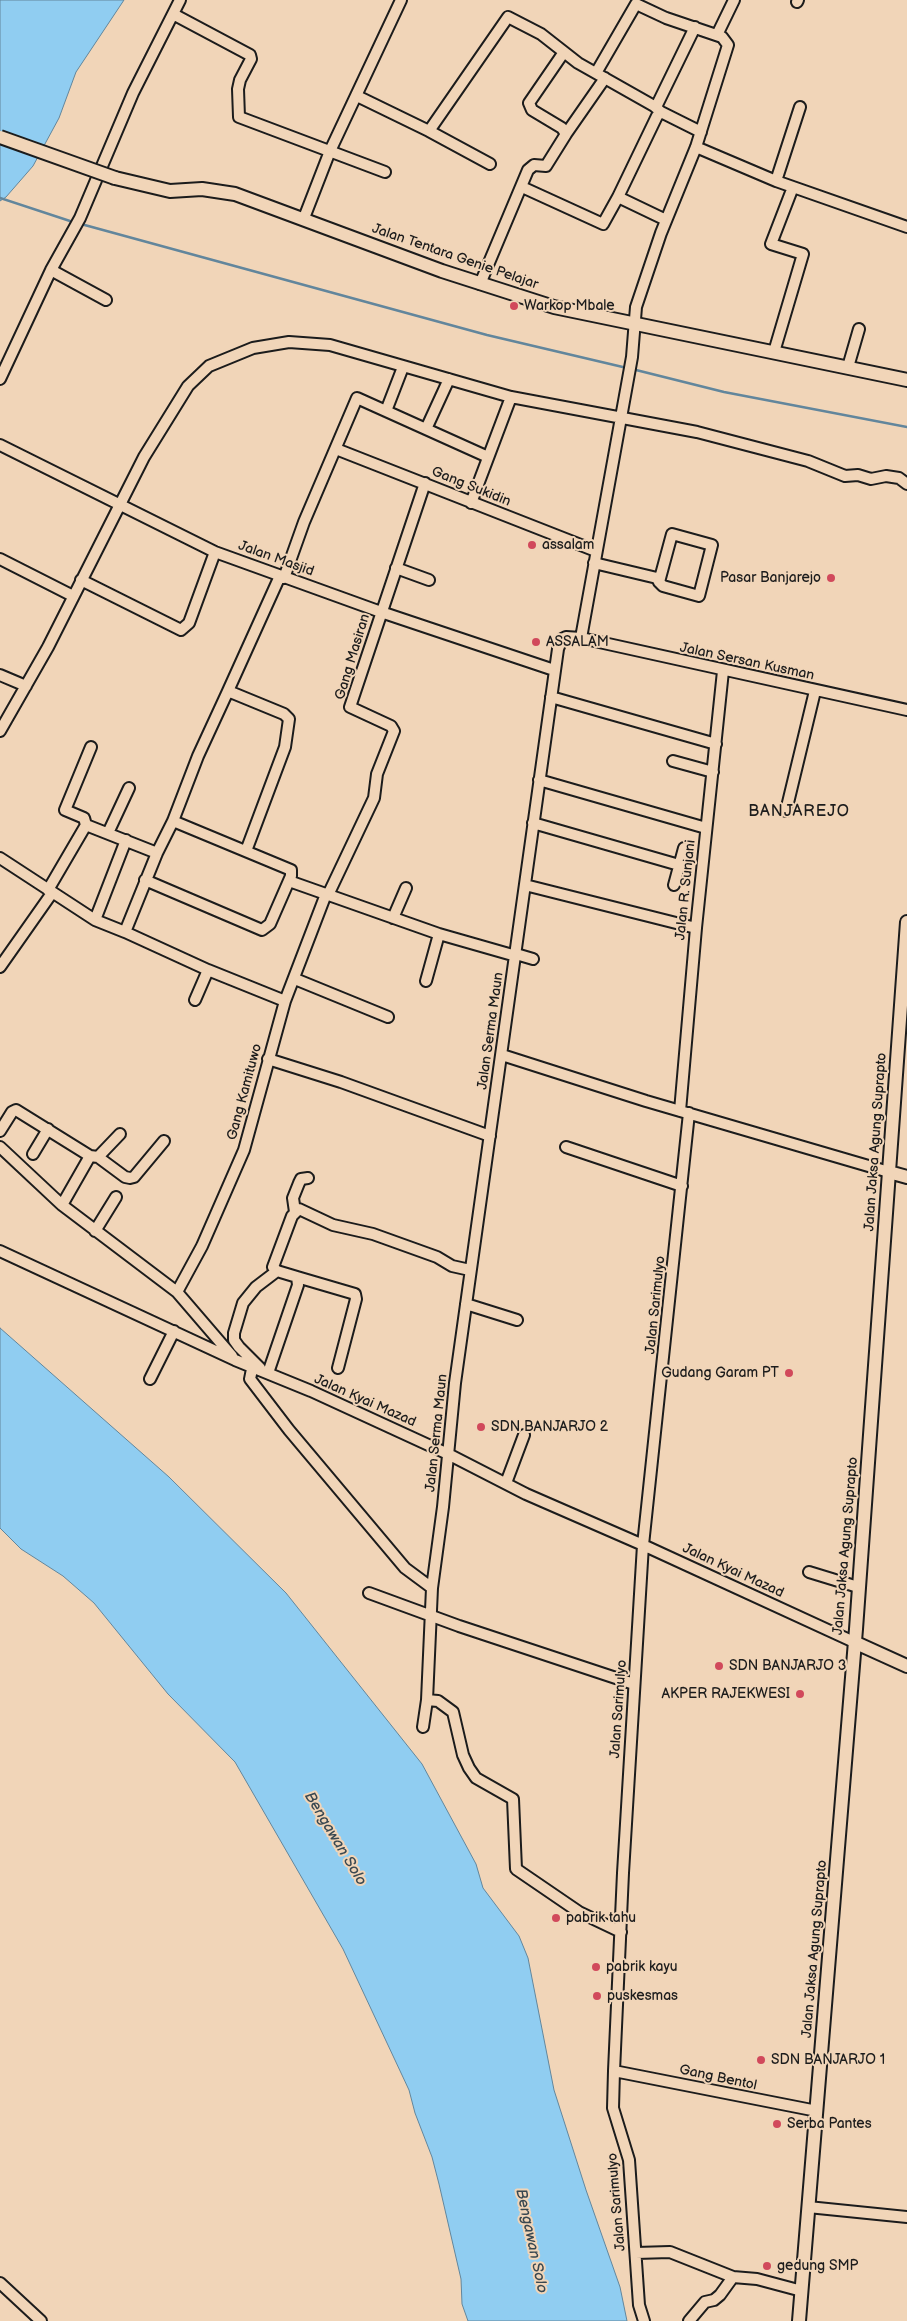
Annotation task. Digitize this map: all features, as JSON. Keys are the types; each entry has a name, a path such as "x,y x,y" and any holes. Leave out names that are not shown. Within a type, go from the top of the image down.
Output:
{"main road":[{"name":"Jalan Tentara Genie Pelajar","path":"0,137 115,178 170,191 218,190 304,218 480,284 554,307 907,380"},
{"name":"Jalan Jaksa Agung Suprapto","path":"799,2321 854,1642 907,922"},
{"path":"889,1172 907,1177"},
{"path":"854,1642 907,1666"}],"street":[{"path":"0,379 51,270 80,218 133,93 180,0"},
{"path":"304,218 330,151 401,0"},
{"path":"717,34 734,0"},
{"path":"480,284 528,170 534,165 546,166 600,76 636,4 666,18 717,34 727,41 728,45 696,147 666,220 636,307 632,357 581,638"},
{"path":"173,14 250,55 238,89 239,117 385,172"},
{"path":"429,131 508,17 541,34 600,76 701,132"},
{"path":"522,187 603,224 657,116 695,27"},
{"path":"564,52 529,103 532,110 562,128 566,134"},
{"path":"357,96 429,131 490,164"},
{"path":"776,180 800,107"},
{"path":"696,147 793,187 907,227"},
{"path":"774,352 802,254 772,244 793,187"},
{"path":"618,197 666,220"},
{"path":"51,270 106,300"},
{"path":"848,367 859,329"},
{"path":"0,731 26,686 144,457 188,386 209,366 252,348 289,342 330,346 511,397 697,432 808,461 845,476 858,475 871,479 886,476 899,478 907,484"},
{"path":"386,411 403,366"},
{"path":"426,430 449,379"},
{"path":"470,503 511,397"},
{"path":"125,932 156,853 173,820 198,756 282,577 357,398 488,456"},
{"name":"Jalan Masjid","path":"0,445 216,552 381,612 554,670"},
{"name":"Gang Sukidin","path":"336,449 596,551"},
{"name":"Gang Masiran","path":"327,895 374,798 377,774 394,731 391,726 350,707 425,483"},
{"path":"594,563 657,578 660,582 663,586 699,596 712,545 672,534 660,582"},
{"path":"81,580 181,630 189,623 216,552"},
{"path":"0,558 73,596"},
{"path":"396,568 429,580"},
{"name":"Jalan Serma Maun","path":"423,1727 427,1700 432,1588 470,1270 516,955 554,670 562,639 566,637 581,638"},
{"name":"Jalan Sersan Kusman","path":"581,638 723,672 907,710"},
{"name":"Jalan R. Sunjani","path":"685,1112 696,928 723,672"},
{"path":"0,675 26,686"},
{"path":"228,691 284,714 288,720 285,746 246,851"},
{"path":"786,811 815,691"},
{"path":"551,696 716,744"},
{"path":"0,967 50,892 86,825 84,818 65,810 91,747"},
{"path":"673,761 712,772"},
{"path":"539,780 706,828"},
{"path":"108,833 129,788"},
{"path":"145,880 262,930 270,924 292,872 288,868 173,820"},
{"path":"533,823 679,865"},
{"path":"86,825 156,853"},
{"path":"95,920 126,840"},
{"path":"674,885 684,848"},
{"path":"0,858 95,920 208,970 285,1000"},
{"path":"289,882 439,934 533,959"},
{"path":"525,885 696,928"},
{"path":"393,918 406,888"},
{"name":"Gang Kamituwo","path":"177,1292 202,1246 244,1150 285,1000 327,895"},
{"path":"426,981 439,934"},
{"path":"195,1000 208,970"},
{"path":"295,979 388,1017"},
{"path":"502,1055 685,1112 889,1172"},
{"path":"268,1059 341,1082 490,1136"},
{"path":"0,1131 12,1112 16,1110 125,1177 130,1178 134,1177 164,1141"},
{"name":"Jalan Sarimulyo","path":"644,2321 639,2305 629,2160 613,2108 614,2071 643,1544 682,1186 685,1112"},
{"path":"33,1154 48,1129"},
{"path":"62,1205 94,1157 120,1134"},
{"path":"0,1147 62,1205 177,1292 235,1360"},
{"path":"566,1147 682,1186"},
{"path":"308,1178 301,1179 293,1198 294,1212 273,1267 277,1271 297,1278 355,1294 356,1300 338,1368"},
{"path":"95,1231 116,1197"},
{"path":"294,1212 299,1209 334,1225 373,1234 437,1258 452,1266 470,1270"},
{"name":"Jalan Kyai Mazad","path":"0,1251 235,1360 448,1454 506,1483 854,1642"},
{"path":"263,1371 239,1347 234,1340 234,1333 243,1303 256,1287 277,1271"},
{"path":"263,1371 296,1292 297,1278"},
{"path":"466,1304 517,1320"},
{"path":"150,1379 174,1331"},
{"path":"263,1371 252,1369 250,1379 289,1430 405,1568 432,1588"},
{"path":"506,1483 524,1435"},
{"path":"809,1572 858,1587"},
{"path":"369,1593 460,1626 634,1684"},
{"path":"427,1700 438,1701 454,1712 463,1755 476,1778 513,1799 516,1869 579,1912 621,1932"},
{"name":"Gang Bentol","path":"614,2071 817,2111"},
{"path":"808,2207 907,2217"},
{"path":"636,2253 670,2252 733,2278 758,2279 802,2290"},
{"path":"688,2321 704,2302 714,2300 720,2295 733,2278"},
{"path":"0,2283 41,2321"}],"water":[{"path":"0,0 124,0 76,72 59,118 33,166 6,197 0,201"},
{"name":"Bengawan Solo","path":"0,1328 169,1477 286,1593 422,1764 476,1864 483,1888 519,1936 528,1958 554,2090 620,2287 627,2321 468,2321 462,2304 461,2279 439,2184 432,2157 415,2113 409,2090 343,1949 235,1762 168,1694 94,1603 63,1576 21,1549 0,1528"}],"waterway":[{"path":"0,198 73,222"},
{"path":"81,224 487,335 627,368"},
{"path":"632,369 724,392 907,427"}],"place":[{"name":"Warkop Mbale","path":"514,306"},
{"name":"assalam","path":"532,545"},
{"name":"Pasar Banjarejo","path":"831,578"},
{"name":"ASSALAM","path":"536,642"},
{"name":"Gudang Garam PT","path":"789,1373"},
{"name":"SDN BANJARJO 2","path":"481,1427"},
{"name":"SDN BANJARJO 3","path":"719,1666"},
{"name":"AKPER RAJEKWESI","path":"800,1694"},
{"name":"pabrik tahu","path":"556,1918"},
{"name":"pabrik kayu","path":"596,1967"},
{"name":"puskesmas","path":"597,1996"},
{"name":"SDN BANJARJO 1","path":"761,2060"},
{"name":"Serba Pantes","path":"777,2124"},
{"name":"gedung SMP","path":"767,2266"}],"district":[{"name":"BANJAREJO","path":"799,812"}]}
